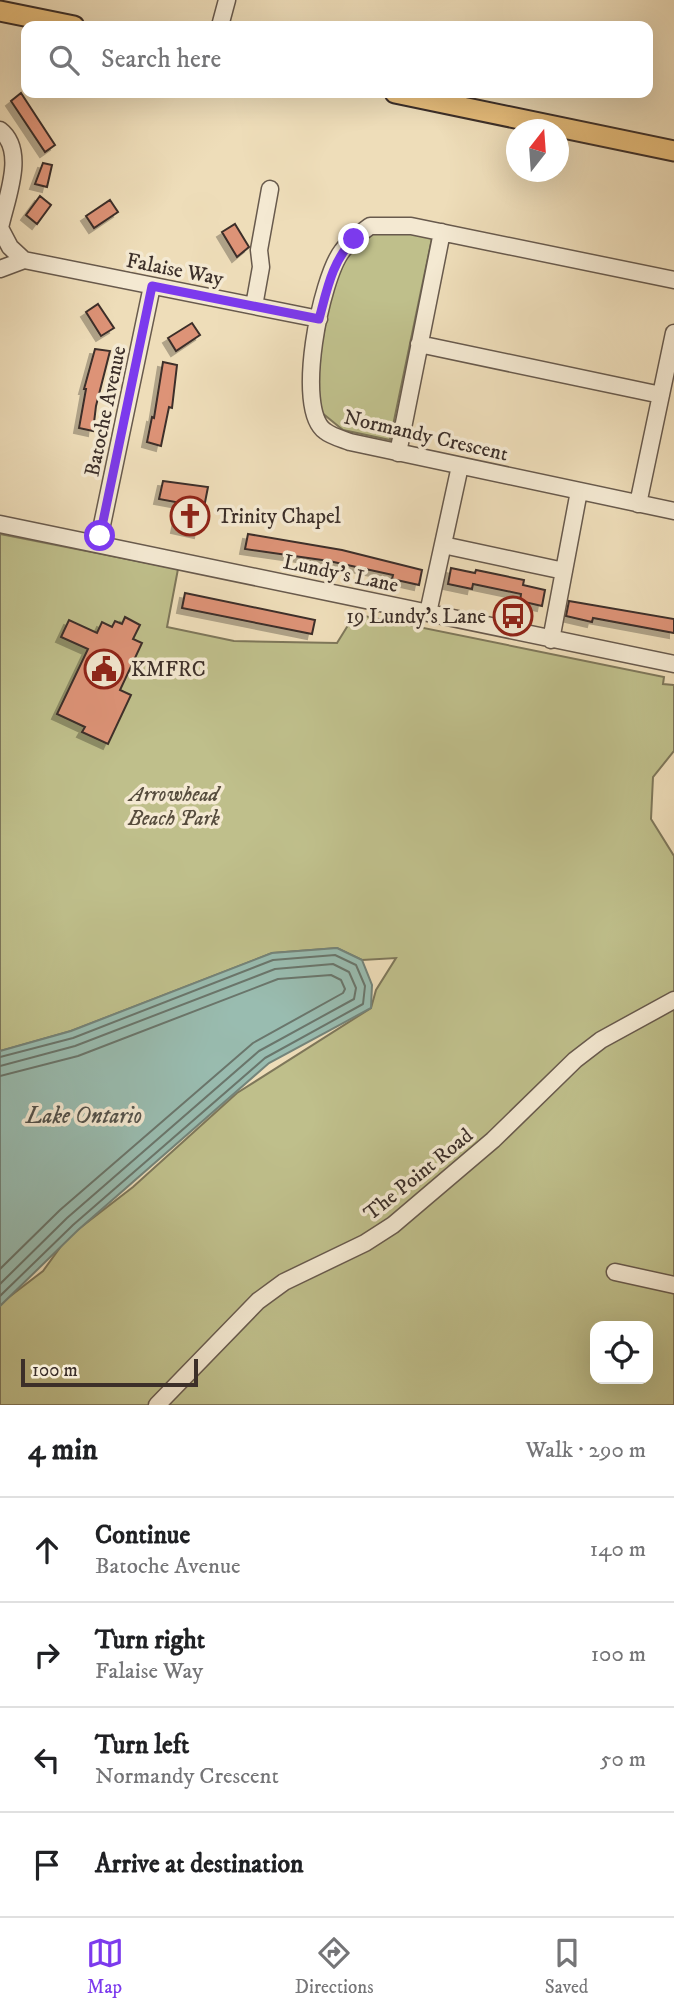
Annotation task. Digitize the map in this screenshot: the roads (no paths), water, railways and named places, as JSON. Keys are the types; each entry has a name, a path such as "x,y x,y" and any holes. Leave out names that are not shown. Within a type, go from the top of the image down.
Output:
{"main road":[{"path":"0,11 49,21"},
{"path":"419,98 674,151"}],"street":[{"path":"221,21 227,0"},
{"path":"0,130 9,138 15,155 0,228 10,247 24,260 0,269"},
{"path":"254,306 261,267 259,250 270,189"},
{"name":"Normandy Crescent","path":"674,280 442,232 391,224 370,226 341,251 319,319 309,390 312,410 323,431 350,442 674,511"},
{"path":"398,453 442,232"},
{"name":"Falaise Way","path":"24,260 319,319"},
{"name":"Batoche Avenue","path":"98,544 152,286"},
{"path":"638,504 674,333"},
{"path":"419,344 661,395"},
{"path":"428,613 460,466"},
{"path":"551,640 579,491"},
{"name":"Lundy's Lane","path":"0,524 674,664"},
{"path":"443,545 564,571"},
{"name":"The Point Road","path":"157,1405 258,1301 284,1282 365,1243 393,1225 493,1140 575,1060 601,1040 674,1000"},
{"path":"615,1272 674,1285"}],"water":[{"name":"Lake Ontario","path":"337,948 362,960 372,985 371,1008 269,1063 78,1230 0,1306 0,1051 71,1031 272,953"}],"place":[{"name":"Trinity Chapel","path":"190,516"},
{"name":"19 Lundy's Lane","path":"513,616"},
{"name":"KMFRC","path":"104,669"}],"park label":[{"name":"Arrowhead Beach Park","path":"174,806"}]}
